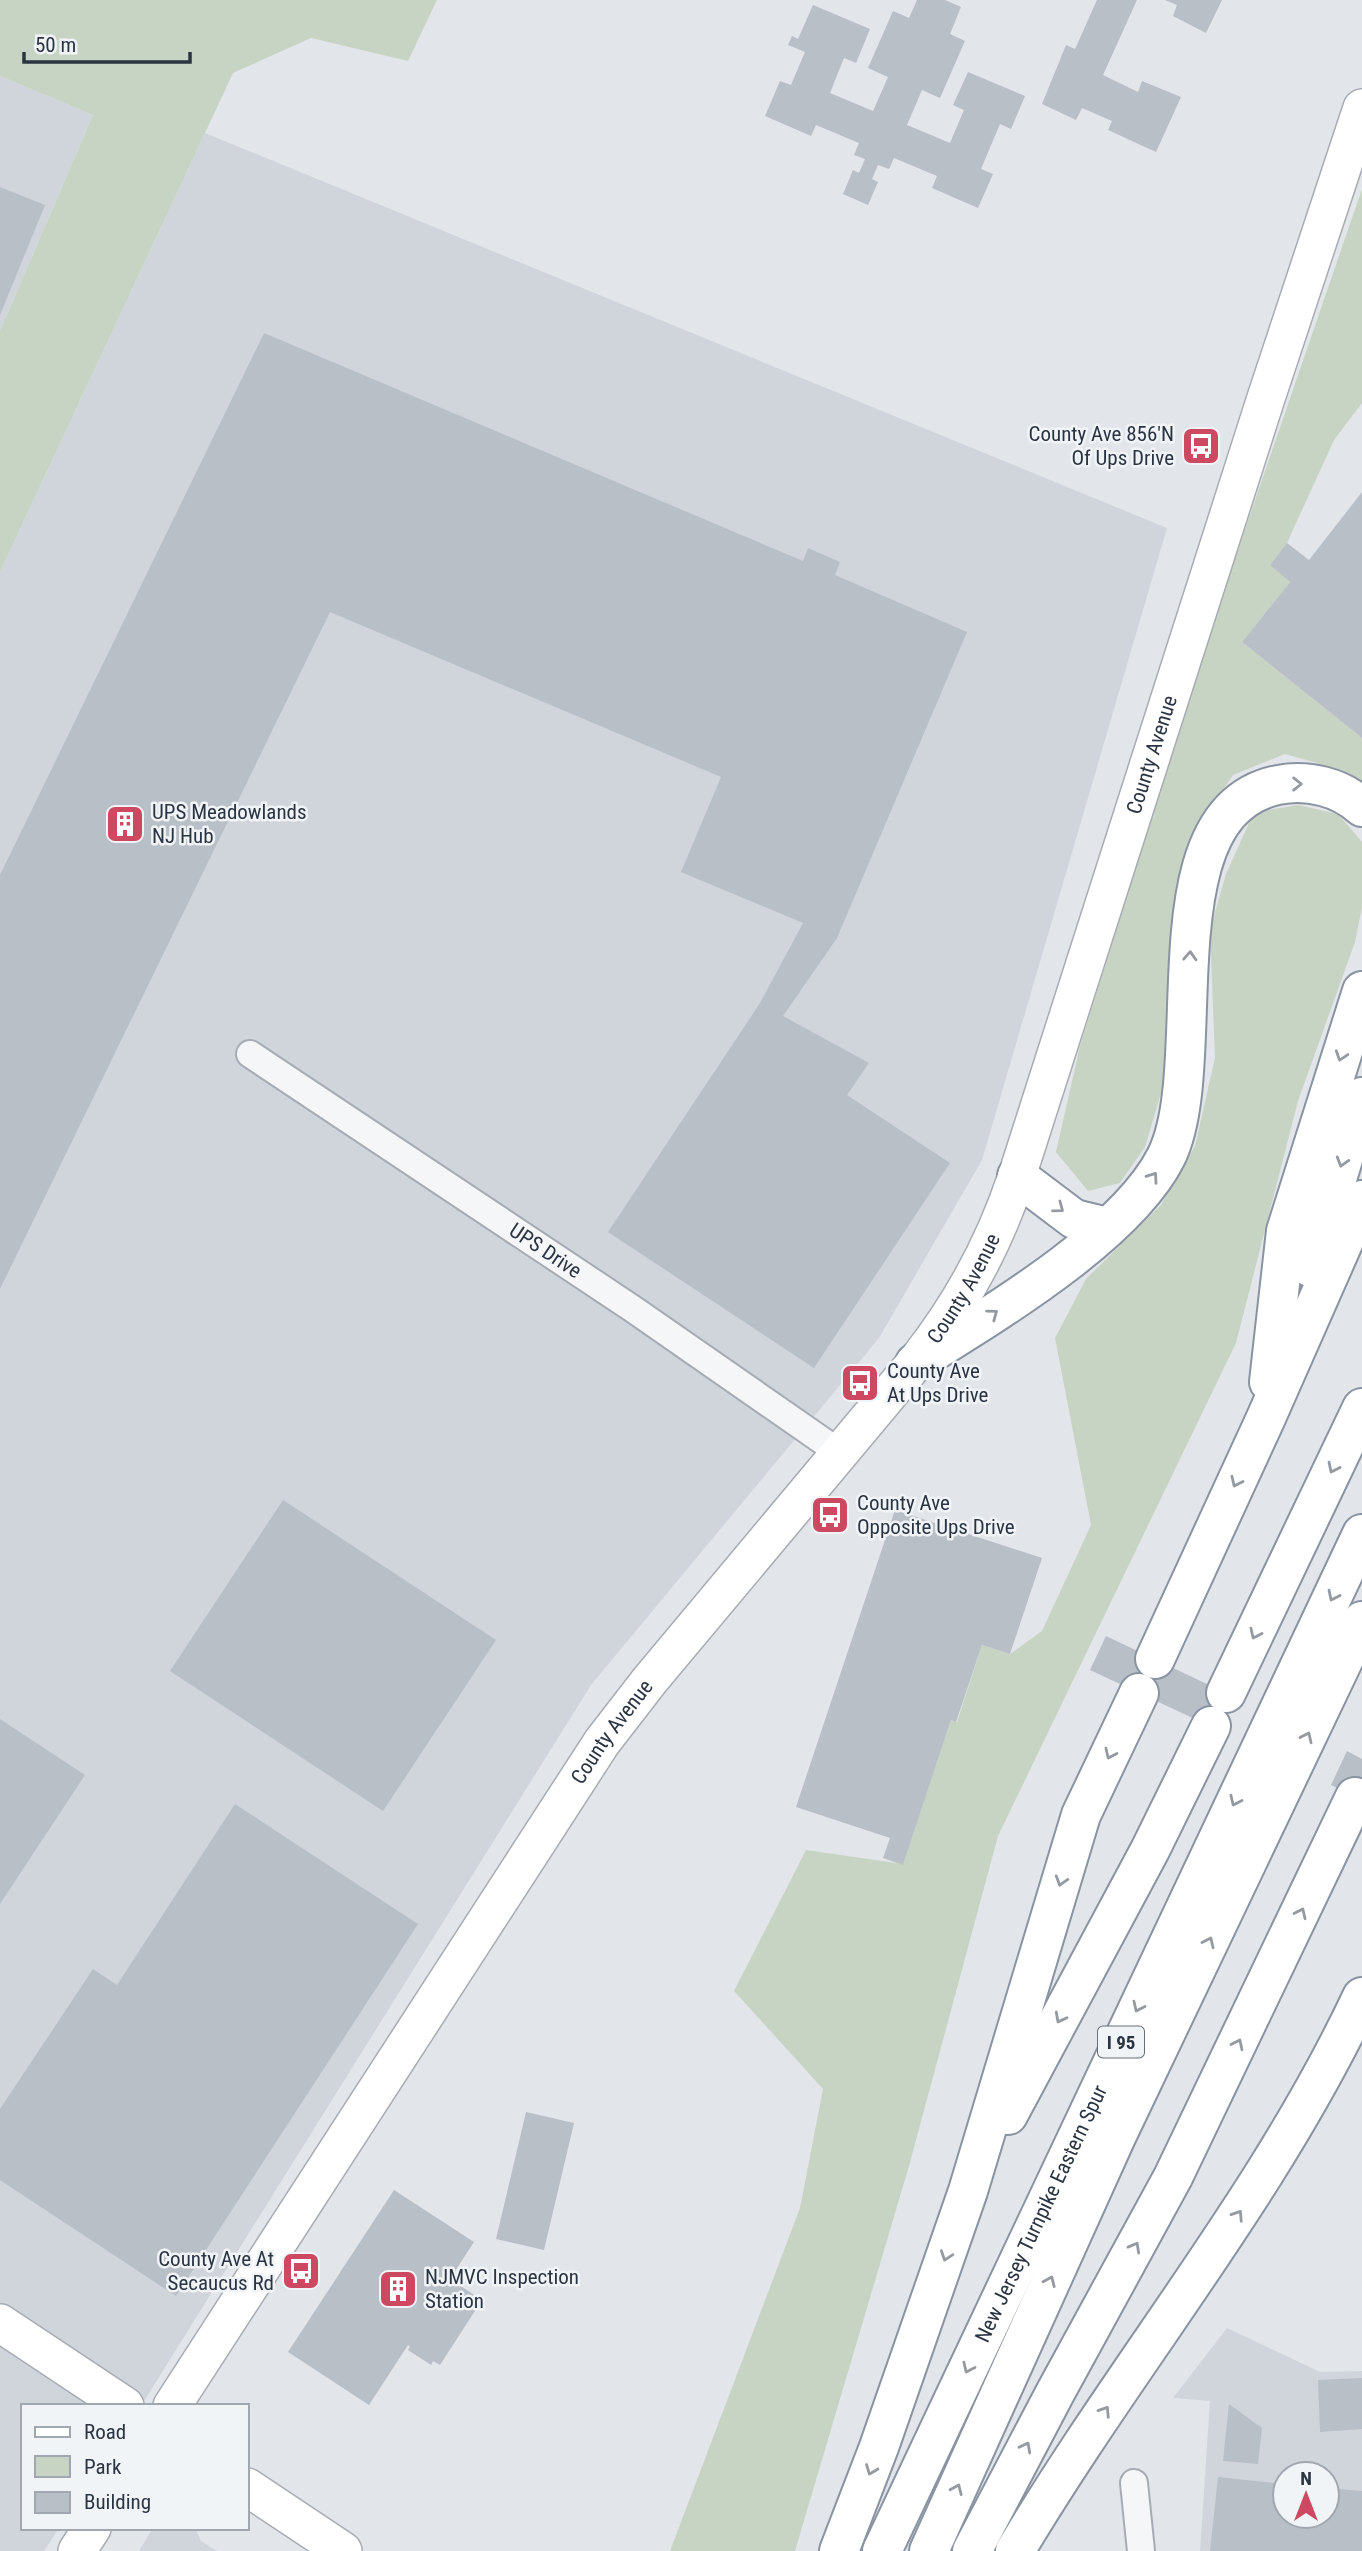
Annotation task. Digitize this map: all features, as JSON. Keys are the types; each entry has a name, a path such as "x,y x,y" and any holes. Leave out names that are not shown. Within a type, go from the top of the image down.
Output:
{"highway":[{"path":"915,1363 983,1321 1087,1246 1143,1192 1162,1164 1179,1118 1193,912 1200,870 1214,834 1238,804 1270,787 1289,783 1324,786 1340,792 1362,807"},
{"path":"1265,1420 1286,1231 1362,991"},
{"path":"1265,1420 1362,1097"},
{"path":"1017,1175 1073,1219 1107,1227"},
{"path":"1155,1659 1362,1200"},
{"path":"968,2191 1150,1850 1362,1408"},
{"name":"New Jersey Turnpike Eastern Spur","path":"882,2551 1362,1535"},
{"name":"New Jersey Turnpike Eastern Spur","path":"929,2551 1111,2149 1362,1621"},
{"path":"839,2551 879,2447 968,2191 1081,1815 1139,1693"},
{"path":"972,2551 1173,2177 1355,1797"},
{"path":"1015,2551 1136,2364 1274,2161 1309,2101 1362,1997"}],"main road":[{"name":"County Avenue","path":"173,2404 602,1742 650,1679 915,1363 938,1334 969,1286 998,1227 1017,1175 1266,398 1362,108"},
{"path":"0,2323 122,2404"},
{"path":"248,2488 343,2551"},
{"path":"77,2551 91,2530"}],"street":[{"name":"UPS Drive","path":"250,1054 623,1303 840,1453"},
{"path":"1135,2483 1141,2551"}],"shaded area":[{"path":"0,76 93,115 0,331"},
{"path":"205,133 1167,528 982,1160 879,1338 591,1685 142,2404 21,2404 21,2530 58,2530 44,2551 0,2551 0,572"},
{"path":"1227,2328 1320,2372 1362,2371 1362,2551 1200,2551 1210,2401 1173,2398"},
{"path":"152,2530 196,2530 201,2541 217,2551 139,2551"}],"green space":[{"path":"0,0 437,0 408,61 311,38 233,73 0,572 0,331 93,115 0,76"},
{"path":"1362,189 1362,403 1334,440 1287,543 1271,564 1290,582 1242,642 1362,738 1362,785 1342,770 1285,754 1233,775 1198,827 1167,1073 1145,1147 1120,1183 1088,1191 1056,1152 1080,1046 1207,640"},
{"path":"1298,805 1338,814 1362,842 1362,907 1355,942 1298,1101 1236,1343 998,1836 909,2166 795,2551 670,2551 800,2208 823,2089 734,1991 806,1850 903,1864 951,1720 957,1722 982,1645 1010,1654 1042,1631 1091,1525 1055,1338 1086,1279 1161,1205 1195,1146 1215,1058 1210,930 1226,874 1254,812"}],"building":[{"path":"917,0 945,0 961,7 950,34 965,41 940,98 922,90 907,125 950,143 964,110 953,105 968,72 1025,96 1011,129 1000,124 981,169 993,174 978,208 932,188 937,176 894,158 889,169 878,165 872,179 878,182 868,205 843,194 853,170 859,173 865,159 854,155 859,143 816,125 811,136 765,116 780,81 791,85 805,52 788,45 792,36 798,39 813,5 870,29 856,63 844,58 830,93 873,111 888,77 868,68 893,11 909,18"},
{"path":"1097,0 1137,0 1103,75 1138,92 1142,81 1181,97 1156,152 1108,130 1112,121 1082,108 1076,120 1042,104 1066,45 1075,49"},
{"path":"1165,0 1222,0 1206,33 1173,16 1177,5"},
{"path":"0,187 45,205 0,315"},
{"name":"UPS Meadowlands NJ Hub","path":"264,333 803,561 808,548 840,562 835,575 967,632 837,938 783,1016 869,1063 847,1095 950,1163 814,1368 608,1232 760,1003 803,923 681,872 721,777 330,612 0,1289 0,875"},
{"path":"1199,437 1207,440 1203,453 1195,450"},
{"path":"1362,492 1362,738 1242,642 1290,582 1270,565 1287,543 1309,560"},
{"path":"283,1500 496,1640 383,1811 170,1671"},
{"path":"895,1510 1042,1558 1010,1654 982,1645 956,1722 951,1720 903,1865 883,1858 890,1838 796,1807"},
{"path":"1106,1636 1230,1695 1214,1728 1090,1670"},
{"path":"0,1719 85,1775 0,1904"},
{"path":"1347,1751 1362,1759 1362,1800 1331,1785"},
{"path":"235,1804 418,1924 176,2296 0,2180 0,2109 93,1969 117,1985"},
{"name":"NJMVC Inspection Station","path":"526,2112 574,2123 544,2250 496,2239"},
{"name":"NJMVC Inspection Station","path":"394,2190 474,2242 450,2279 482,2300 440,2365 433,2361 431,2365 408,2350 408,2345 369,2405 288,2352"},
{"path":"302,2263 307,2266 299,2278 295,2275"},
{"path":"1362,2378 1362,2429 1320,2432 1318,2380"},
{"path":"1229,2404 1262,2428 1258,2464 1223,2461"},
{"path":"1218,2477 1271,2483 1271,2530 1341,2530 1341,2489 1362,2491 1362,2551 1210,2551"}],"place":[{"name":"County Ave 856'N Of Ups Drive","path":"1201,446"},
{"name":"UPS Meadowlands NJ Hub","path":"125,824"},
{"name":"County Ave At Ups Drive","path":"860,1383"},
{"name":"County Ave Opposite Ups Drive","path":"830,1515"},
{"name":"County Ave At Secaucus Rd","path":"301,2271"},
{"name":"NJMVC Inspection Station","path":"398,2289"}]}
